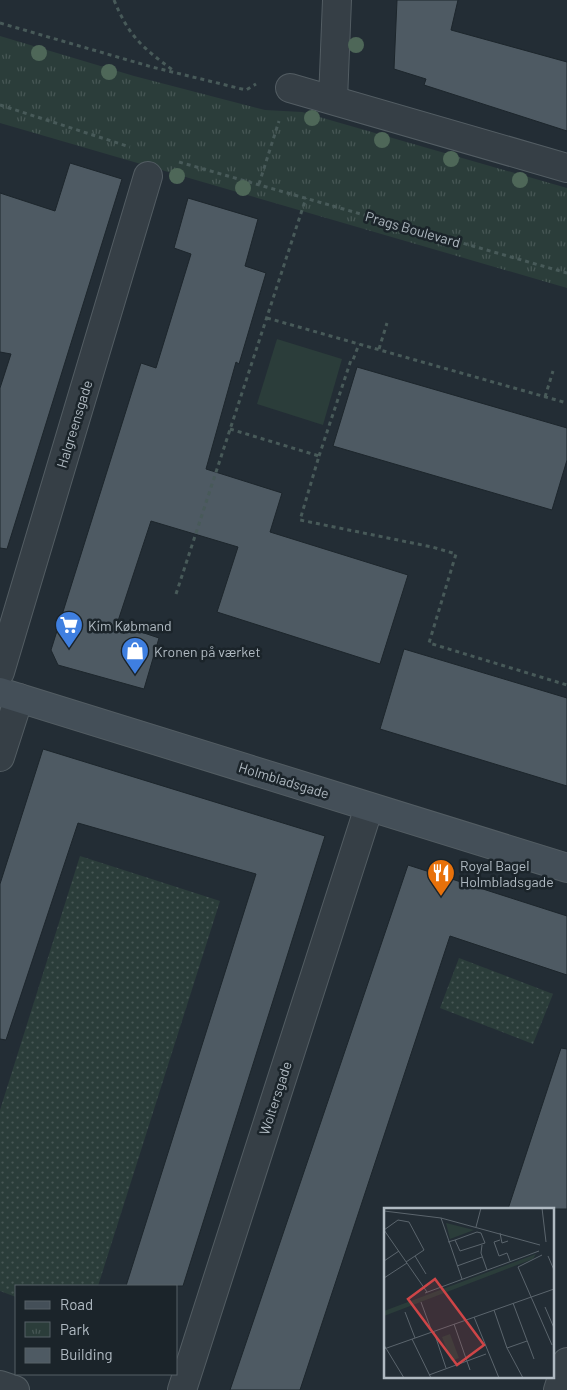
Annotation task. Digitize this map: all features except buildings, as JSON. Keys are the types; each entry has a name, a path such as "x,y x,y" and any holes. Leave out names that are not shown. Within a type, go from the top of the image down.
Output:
{"street":[{"path":"332,100 337,0"},
{"path":"290,88 567,168"},
{"name":"Halgreensgade","path":"0,672 148,176"},
{"path":"0,757 10,695"},
{"name":"Holmbladsgade","path":"10,695 567,868"},
{"name":"Woltersgade","path":"182,1390 369,807"},
{"path":"558,1390 567,1362"},
{"path":"0,1385 15,1390"}],"path":[{"path":"114,0 120,15 140,46 177,73"},
{"path":"0,23 177,73 246,90 268,77 290,88"},
{"name":"Prags Boulevard","path":"290,88 259,184 567,273"},
{"path":"176,594 306,198"},
{"path":"267,318 567,403"},
{"path":"379,350 387,323"},
{"path":"359,344 353,360 350,360 300,520 432,547 456,554 429,643 567,685"},
{"path":"545,397 553,371"},
{"path":"230,429 319,456"}],"green space":[{"path":"0,36 134,76 265,110 302,112 567,188 567,288 0,123"},
{"path":"277,339 342,359 323,425 257,404"},
{"path":"80,856 220,901 98,1285 15,1285 15,1297 0,1291 0,1110"},
{"path":"459,958 553,994 533,1044 440,1008"}],"place":[{"name":"Kim Købmand","path":"69,649"},
{"name":"Kronen på værket","path":"135,675"},
{"name":"Royal Bagel Holmbladsgade","path":"441,897"}]}
